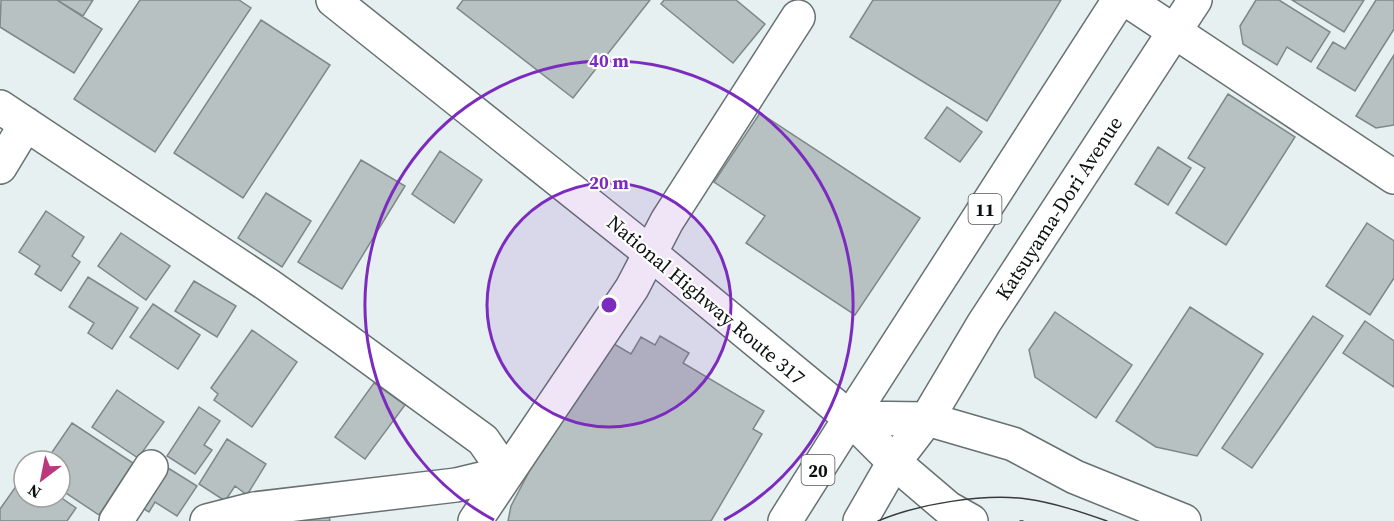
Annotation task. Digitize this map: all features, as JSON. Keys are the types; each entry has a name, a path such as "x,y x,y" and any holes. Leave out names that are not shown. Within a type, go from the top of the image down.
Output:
{"main road":[{"name":"National Highway Route 317","path":"333,0 650,253 850,418 894,462 948,508 971,521"},
{"name":"11","path":"850,418 1119,0"},
{"path":"1127,0 1391,168"},
{"name":"Katsuyama-Dori Avenue","path":"860,521 894,462 927,419 984,323 1195,0"},
{"path":"475,521 632,288 667,221 798,17"},
{"path":"0,167 13,115 268,285 343,338 483,440 506,473"},
{"path":"850,418 927,419 1013,444 1075,477 1184,521"},
{"name":"20","path":"785,521 850,418"},
{"path":"116,521 151,467"},
{"path":"207,521 254,509 456,485 506,473"}],"building":[{"path":"1,0 57,0 102,29 74,73 0,27"},
{"path":"57,0 93,0 83,16"},
{"path":"140,0 239,0 251,8 155,152 74,99"},
{"path":"463,0 650,0 573,98 457,8"},
{"path":"664,0 736,0 765,24 733,63 661,4"},
{"path":"873,0 1061,0 987,121 850,37"},
{"path":"1256,0 1279,0 1330,32 1311,62 1287,47 1277,65 1243,44 1240,26"},
{"path":"1292,0 1364,0 1344,32"},
{"path":"1376,0 1394,0 1394,29 1355,91 1317,68 1333,42 1345,49"},
{"path":"261,20 330,65 243,198 174,153"},
{"path":"1394,55 1394,125 1376,128 1356,116"},
{"path":"1228,94 1295,137 1226,245 1176,213 1205,168 1188,158"},
{"path":"947,107 982,132 960,162 925,138"},
{"path":"760,113 920,218 855,315 746,243 765,216 714,182"},
{"path":"1158,147 1191,168 1168,205 1135,184"},
{"path":"440,151 482,180 454,223 412,194"},
{"path":"361,160 405,186 342,289 298,262"},
{"path":"266,193 311,221 282,267 238,238"},
{"path":"46,211 84,237 72,256 80,262 61,291 35,274 40,266 19,252"},
{"path":"1367,223 1394,241 1394,278 1370,315 1326,286"},
{"path":"121,233 170,266 146,300 98,266"},
{"path":"88,277 138,308 112,349 88,333 94,323 69,307"},
{"path":"194,281 236,306 217,337 175,311"},
{"path":"153,304 200,335 178,369 130,337"},
{"path":"1190,307 1263,354 1197,456 1156,447 1116,421"},
{"path":"1055,312 1132,365 1096,418 1035,377 1029,350"},
{"path":"1313,316 1343,336 1252,468 1222,448"},
{"path":"1365,321 1394,341 1394,387 1343,353"},
{"path":"252,330 297,362 252,427 214,400 218,394 211,388"},
{"path":"660,336 689,353 683,363 764,411 753,429 762,434 711,521 508,521 511,506 531,468 609,341 631,354 641,337 655,345"},
{"path":"374,383 405,405 365,459 335,437"},
{"path":"117,390 164,422 138,458 92,427"},
{"path":"199,407 220,421 204,445 212,450 195,474 167,456"},
{"path":"72,423 133,463 99,515 72,497 72,449 54,449"},
{"path":"227,439 266,464 247,495 235,486 225,501 199,484"},
{"path":"160,463 197,486 177,516 155,502 149,512 134,503"},
{"path":"12,492 12,509 72,509 72,505 76,508 67,521 0,521 0,509"},
{"path":"328,512 330,521 279,521"}],"tram line":[{"path":"878,521 931,505 991,498 1027,499 1068,508 1107,521"}]}
